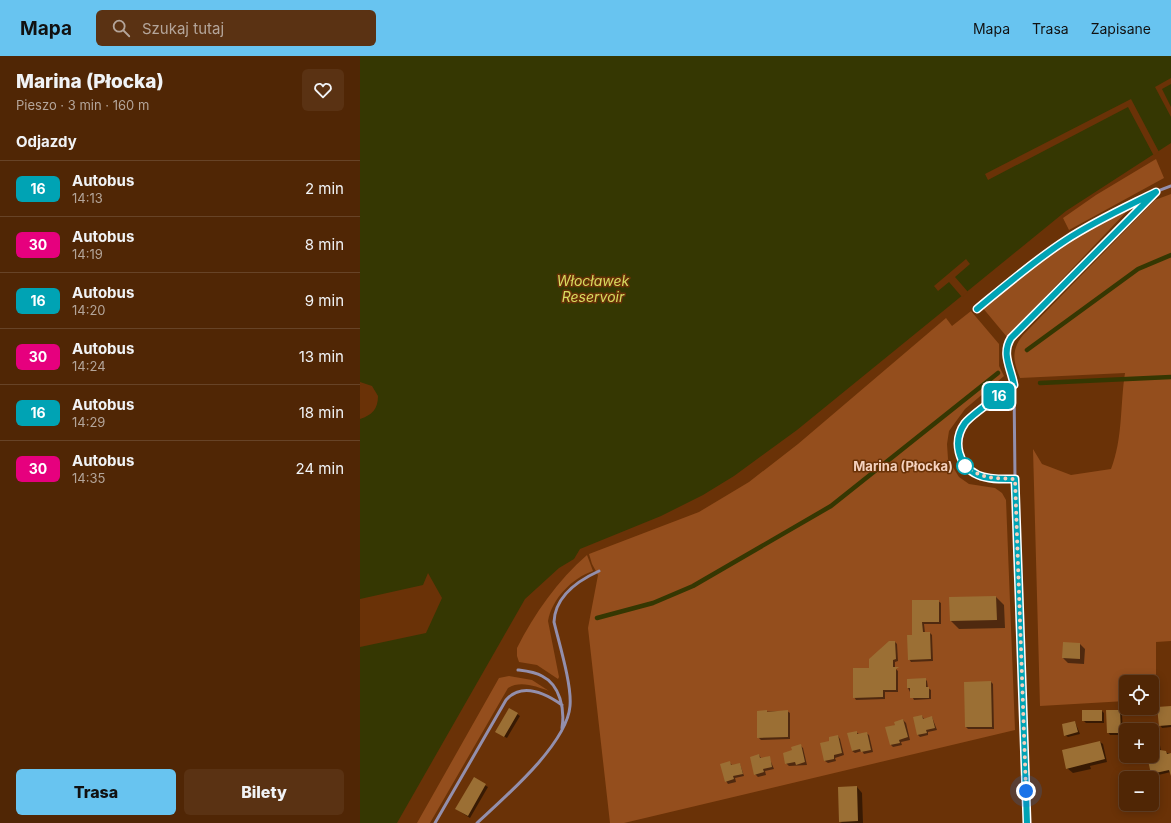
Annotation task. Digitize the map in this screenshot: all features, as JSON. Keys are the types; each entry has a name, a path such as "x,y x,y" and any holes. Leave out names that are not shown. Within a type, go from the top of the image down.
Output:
{"lane":[{"path":"977,309 1038,259 1088,226 1171,186"},
{"path":"1027,823 1015,479 1014,385 1006,355 1007,345 1011,338 1156,192"},
{"path":"1014,385 966,422 958,436 958,453 965,466 978,475 1015,479"},
{"path":"477,823 527,774 562,731 568,718 570,704 554,615 557,606 573,586 582,579 599,571"},
{"path":"518,670 533,672 548,680 555,688 562,705 562,731"},
{"path":"436,823 510,695 525,690 536,691 548,695 562,705"}],"shaded area":[{"path":"1156,159 1164,178 1069,230 1063,218 1096,195"},
{"path":"1171,194 1171,641 1156,642 1156,675 1119,675 1119,701 1040,706 1033,449 1042,464 1071,475 1111,469 1118,445 1125,373 1020,378 1014,356 1016,346 1023,335 1155,200"},
{"path":"1130,208 1007,337 982,307 1073,238"},
{"path":"971,311 999,344 999,366 1004,376 965,409 949,431 947,444 948,459 959,477 969,484 995,488 1002,493 1006,500 1015,730 624,823 610,823 588,628 598,575 589,554 699,512 749,482 798,444 946,318 952,326"},
{"path":"587,555 593,571 585,574 564,590 558,597 550,613 548,621 559,677 558,679 537,665 519,662 517,648 539,610 557,586"},
{"path":"509,676 532,680 549,691 524,684 508,688 430,823 417,823 499,678"}],"water":[{"name":"Włocławek Reservoir","path":"360,56 1171,56 1171,143 1066,211 797,430 734,476 703,495 661,516 580,549 574,559 559,568 525,599 397,823 360,823 360,647 426,633 442,598 428,573 423,585 360,599 360,419 368,416 374,411 377,405 378,396 372,386 360,382"}],"pier":[{"path":"1171,78 1171,84 1162,89 1171,107 1171,117 1155,87"},
{"path":"1131,99 1159,152 1154,156 1128,107 988,180 985,174"},
{"path":"966,259 970,264 955,277 968,292 962,297 949,282 938,291 934,286"}],"building":[{"path":"996,596 997,620 950,621 949,597"},
{"path":"912,600 939,600 939,622 922,622 923,632 930,632 931,659 908,660 907,635 912,635"},
{"path":"889,641 895,641 896,659 893,660 893,667 899,667 896,669 896,690 883,690 883,697 853,698 853,668 869,668 869,659"},
{"path":"1063,642 1080,643 1080,659 1062,658"},
{"path":"926,678 926,687 929,687 929,698 910,698 910,688 907,688 907,679"},
{"path":"991,681 992,727 965,727 964,682"},
{"path":"1171,706 1171,725 1159,726 1159,707"},
{"path":"509,708 518,713 504,737 495,732"},
{"path":"767,710 767,712 788,710 788,737 757,738 757,711"},
{"path":"1082,710 1102,710 1102,721 1082,721"},
{"path":"1106,710 1119,710 1121,723 1119,723 1119,733 1107,733"},
{"path":"922,715 923,719 932,716 935,728 926,730 927,733 917,735 913,717"},
{"path":"903,719 908,737 899,740 900,743 890,745 885,727 895,725 894,722"},
{"path":"1075,721 1078,732 1064,736 1062,724"},
{"path":"857,731 857,734 867,732 871,750 861,752 860,749 852,751 847,733"},
{"path":"838,735 842,753 834,755 834,759 824,761 820,743 829,741 829,737"},
{"path":"1100,741 1105,759 1066,769 1062,750"},
{"path":"801,744 805,762 796,765 795,762 785,764 783,753 792,750 791,747"},
{"path":"1159,745 1160,750 1166,751 1167,754 1171,753 1171,776 1169,770 1159,772 1159,771 1150,771 1149,763 1159,763"},
{"path":"759,754 760,758 770,756 772,767 763,769 764,772 754,775 750,757"},
{"path":"730,761 731,765 740,763 743,774 733,776 734,779 725,782 720,764"},
{"path":"474,777 486,784 468,816 455,809"},
{"path":"857,786 858,821 839,822 838,787"}],"waterway":[{"path":"1027,350 1138,269 1171,255"},
{"path":"597,618 653,603 693,586 831,506 998,373"},
{"path":"1040,383 1171,377"}],"bus line":[{"name":"16","path":"977,309 1038,259 1066,240 1088,226 1156,192 1011,338 1007,345 1006,355 1014,385 966,422 958,436 958,453 965,466 978,475 1015,479 1027,823"}],"place":[{"name":"Marina (Płocka)","path":"965,466"}],"route":[{"path":"965,466 978,475 1015,479 1026,791"}]}
